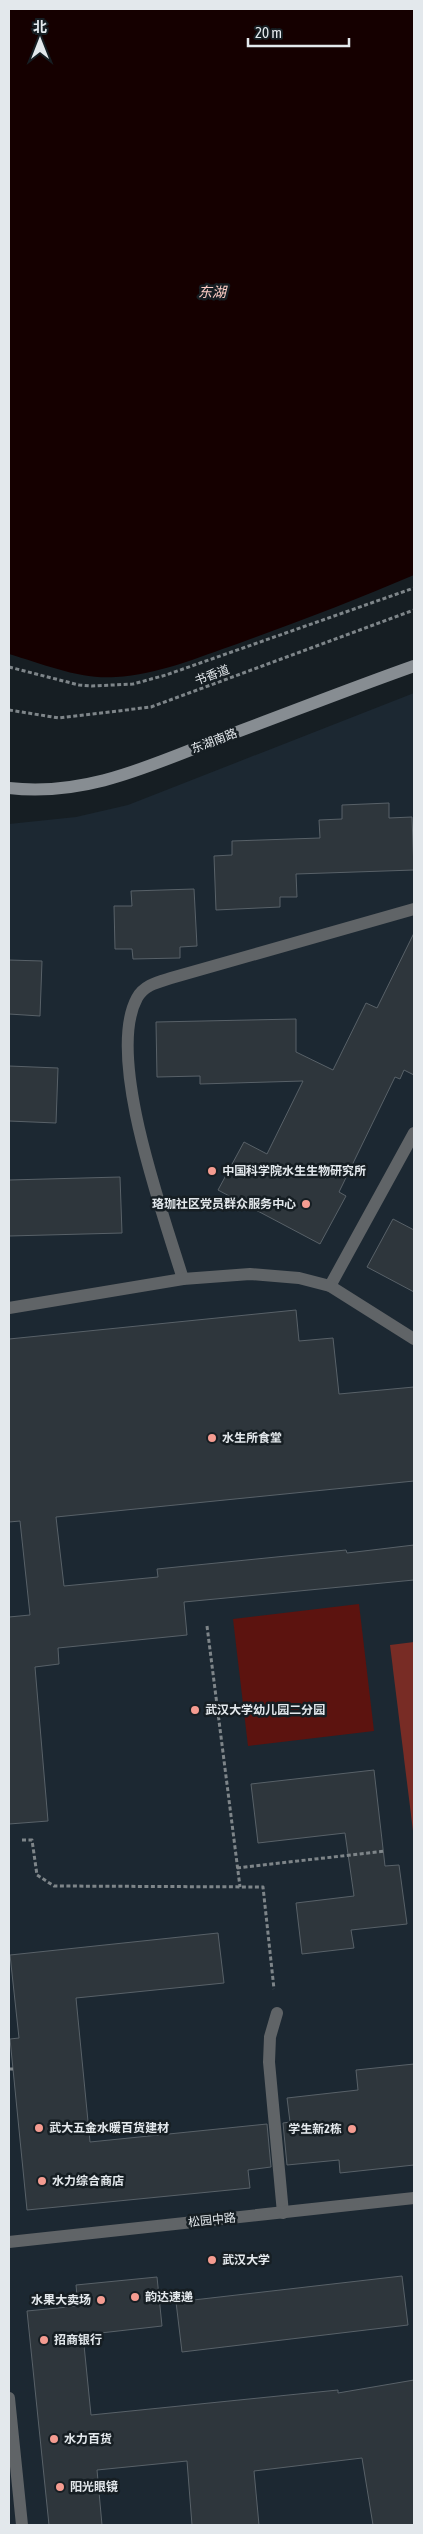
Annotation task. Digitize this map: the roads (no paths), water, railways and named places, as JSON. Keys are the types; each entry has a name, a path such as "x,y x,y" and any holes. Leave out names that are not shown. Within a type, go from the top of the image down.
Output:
{"street":[{"name":"东湖南路","path":"9,788 35,791 74,788 131,772 414,666"},
{"path":"183,1279 140,1135 130,1084 131,1012 137,997 148,985 414,909"},
{"path":"330,1286 414,1133"},
{"path":"9,1308 183,1279 250,1274 299,1278 330,1286 414,1338"},
{"path":"277,2014 270,2037 268,2062 282,2213"},
{"name":"松园中路","path":"9,2242 414,2198"},
{"path":"9,2398 22,2525"}],"water":[{"name":"东湖","path":"9,9 414,9 414,575 326,611 237,644 178,665 147,673 116,677 89,676 76,674 9,654"}],"place":[{"name":"中国科学院水生生物研究所","path":"212,1171"},
{"name":"珞珈社区党员群众服务中心","path":"306,1204"},
{"name":"水生所食堂","path":"212,1438"},
{"name":"武汉大学幼儿园二分园","path":"195,1710"},
{"name":"武大五金水暖百货建材","path":"39,2128"},
{"name":"学生新2栋","path":"352,2129"},
{"name":"水力综合商店","path":"42,2181"},
{"name":"武汉大学","path":"212,2260"},
{"name":"韵达速递","path":"135,2297"},
{"name":"水果大卖场","path":"101,2300"},
{"name":"招商银行","path":"44,2340"},
{"name":"水力百货","path":"54,2439"},
{"name":"阳光眼镜","path":"60,2487"}]}
